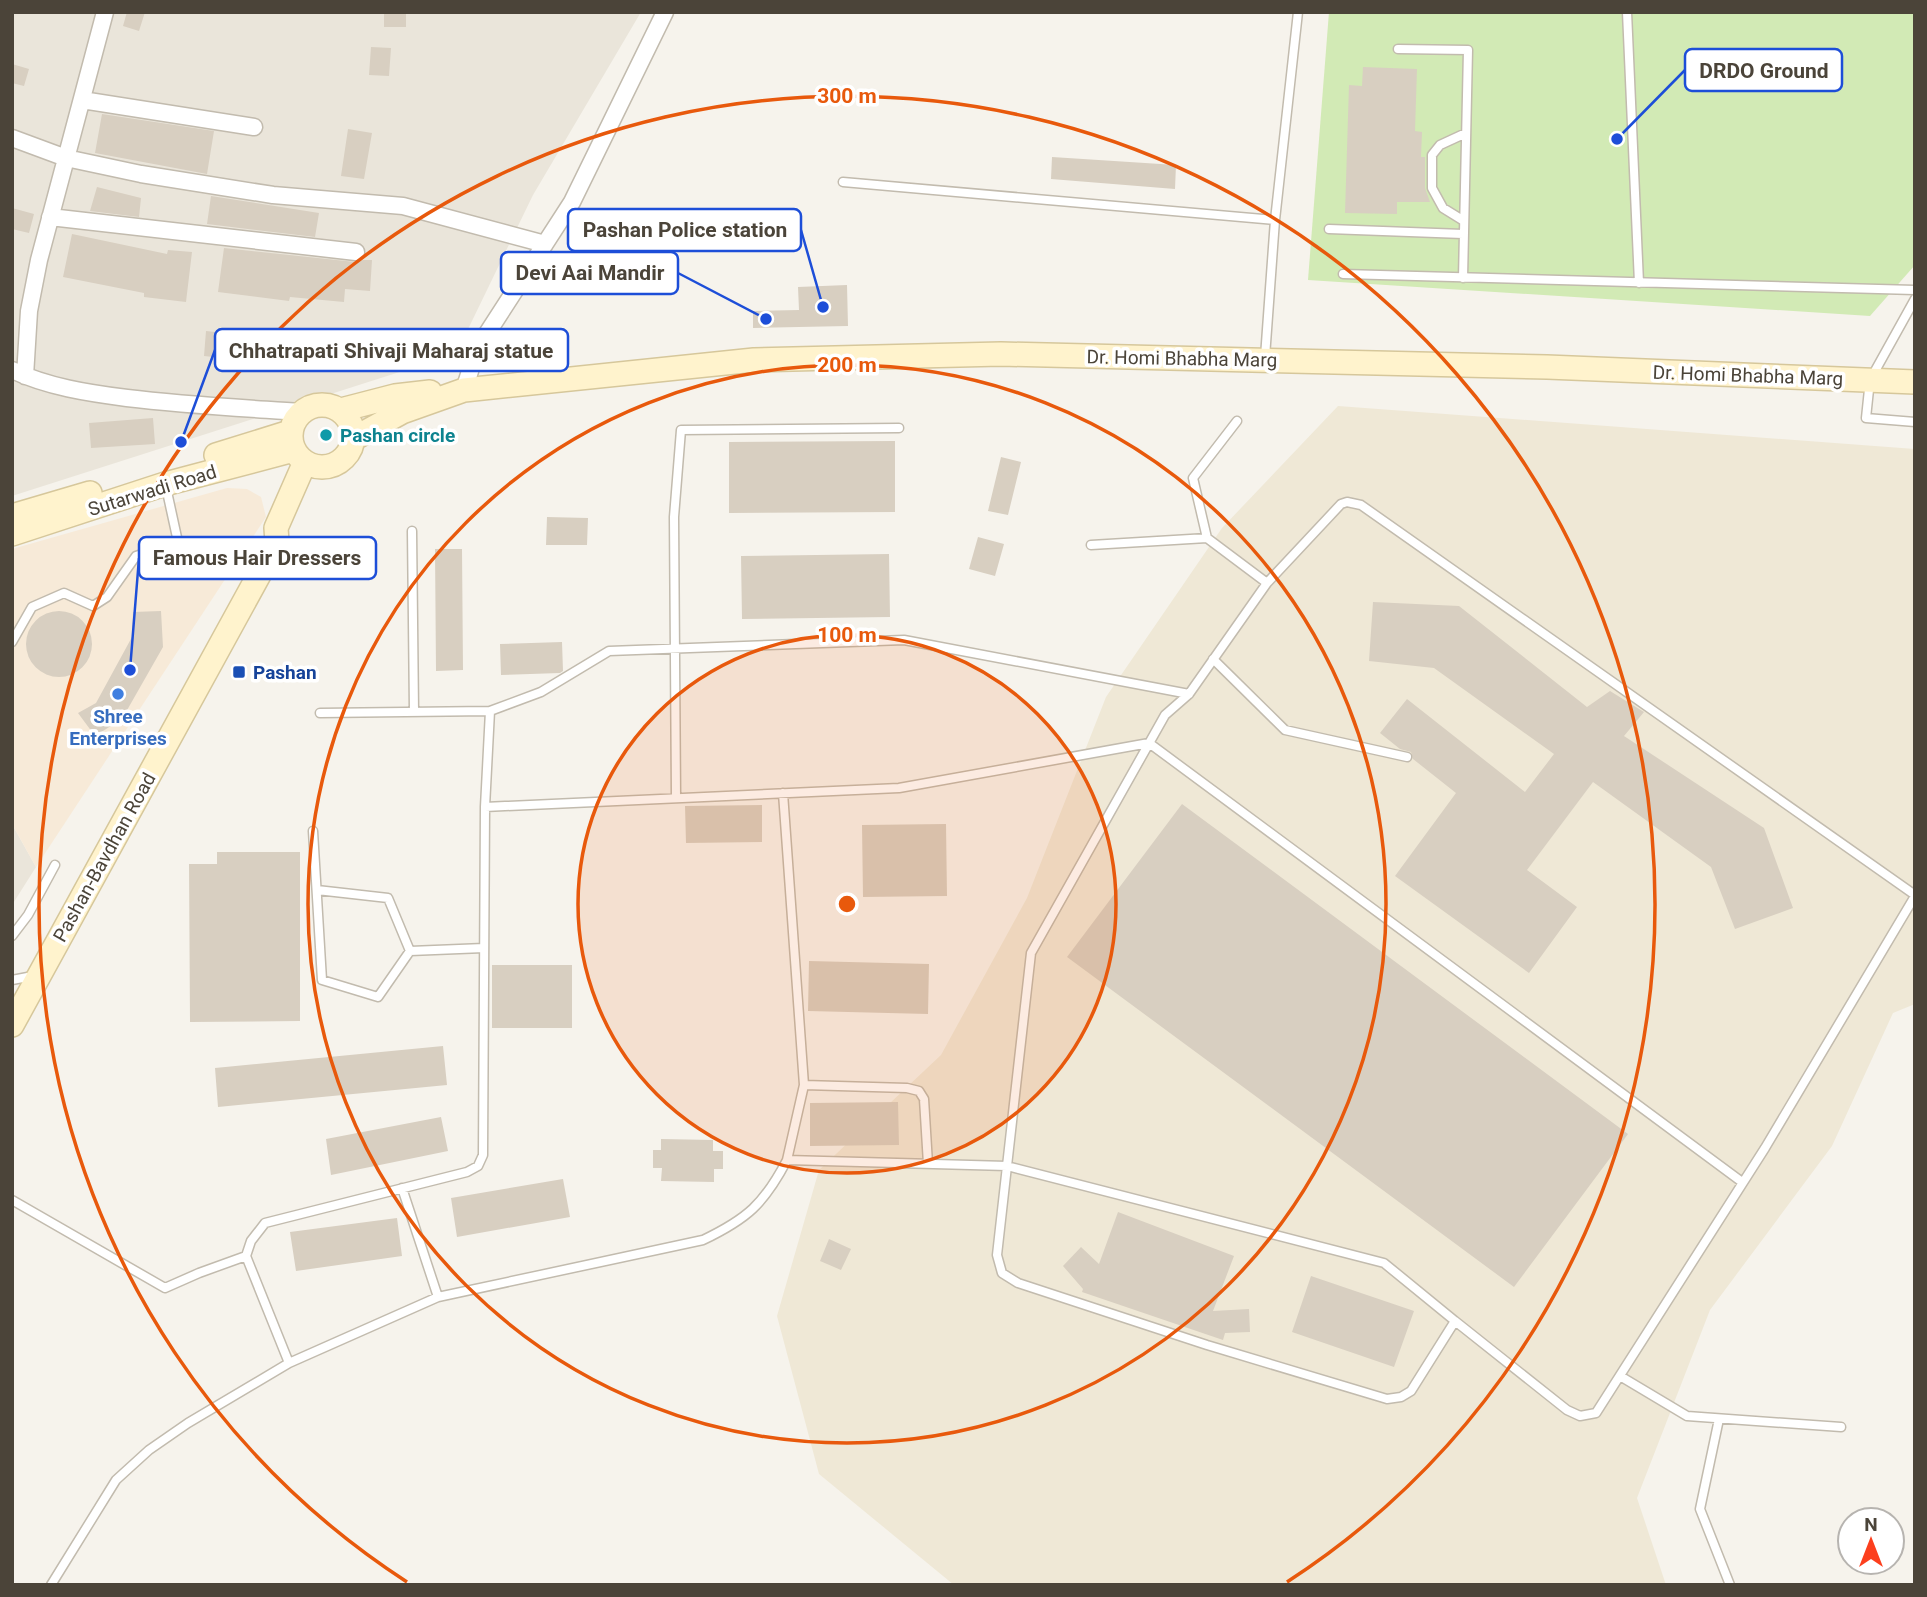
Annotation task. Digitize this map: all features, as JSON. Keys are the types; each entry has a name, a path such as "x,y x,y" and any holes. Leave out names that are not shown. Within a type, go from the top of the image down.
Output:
{"main road":[{"name":"Dr. Homi Bhabha Marg","path":"341,410 395,396 435,391 457,392 754,360 1001,354 1547,367 1915,382"},
{"name":"Dr. Homi Bhabha Marg","path":"353,439 402,412 457,392"},
{"path":"12,516 301,445 334,465 343,459 353,439 353,428 341,410 331,405 309,407 301,445"},
{"name":"Sutarwadi Road","path":"12,534 165,484 301,445"},
{"name":"Pashan-Bavdhan Road","path":"12,1026 277,542 276,528 301,445"}],"street":[{"path":"105,12 51,218 29,311 19,373 81,392 155,401 301,445"},
{"path":"457,392 477,349 588,173 665,12"},
{"path":"82,100 254,127"},
{"path":"12,138 66,158 141,174 273,195 403,206 545,244"},
{"path":"51,218 356,252"}],"lane":[{"path":"1264,360 1275,220 1298,12"},
{"path":"1627,12 1639,283"},
{"path":"1398,49 1468,50 1463,278"},
{"path":"1464,221 1443,208 1433,188 1433,155 1440,145 1466,133"},
{"path":"843,182 1275,220"},
{"path":"1329,229 1464,234"},
{"path":"1343,274 1915,290"},
{"path":"1915,299 1870,380 1866,418 1915,422"},
{"path":"1237,421 1193,478 1207,538 1267,583"},
{"path":"676,798 674,517 681,430 900,428"},
{"path":"12,642 32,607 64,593 93,606 107,597 135,556 178,542 165,484"},
{"path":"788,1160 1007,1166 1384,1263 1567,1410 1580,1416 1596,1413 1765,1148 1915,895 1361,505 1348,502 1336,508 1267,583 1189,694 1165,715 1031,953 1007,1166 997,1255 1002,1273 1018,1283 1207,1345 1387,1399 1401,1397 1411,1391 1455,1321"},
{"path":"412,531 414,712"},
{"path":"1091,545 1207,538"},
{"path":"320,713 490,711 541,692 609,651 904,640 1189,694"},
{"path":"1213,659 1285,730 1407,757"},
{"path":"289,1363 246,1256 251,1241 265,1223 467,1172 478,1166 483,1155 485,807 490,711"},
{"path":"485,807 899,788 1149,743 1742,1182"},
{"path":"51,1585 116,1480 149,1450 188,1423 289,1363 438,1297 703,1240 729,1228 751,1213 776,1182 788,1160 804,1085 783,793"},
{"path":"313,831 322,980 378,997 410,951"},
{"path":"12,936 28,915 55,865"},
{"path":"317,890 388,898 410,951"},
{"path":"410,951 484,948"},
{"path":"12,980 39,974"},
{"path":"804,1085 907,1088 919,1091 924,1100 928,1164"},
{"path":"402,1188 438,1297"},
{"path":"12,1200 165,1288 246,1256"},
{"path":"1620,1376 1687,1416 1841,1427"},
{"path":"1719,1419 1700,1509 1731,1585"}],"shaded area":[{"path":"12,12 641,12 533,195 456,354 12,496"},
{"path":"1338,406 1915,449 1915,1004 1893,1013 1832,1146 1710,1310 1637,1498 1666,1585 954,1585 819,1474 777,1316 819,1170 941,1055 1027,898 1106,697 1222,528"},
{"path":"227,488 247,489 261,497 266,517 36,867 12,824 12,549"},
{"path":"12,824 36,867 12,905"}],"green space":[{"path":"1329,12 1915,12 1915,265 1870,316 1308,280"}],"building":[{"path":"127,12 145,12 139,31 123,26"},
{"path":"384,12 406,12 406,27 384,27"},
{"path":"371,47 391,48 389,76 369,75"},
{"path":"12,64 29,69 24,86 12,83"},
{"path":"1363,67 1417,69 1415,131 1422,132 1421,157 1425,157 1425,188 1430,202 1397,202 1397,214 1345,213 1349,85 1362,86"},
{"path":"102,114 214,131 207,174 95,153"},
{"path":"348,129 372,133 364,179 341,176"},
{"path":"1052,157 1176,165 1175,189 1051,179"},
{"path":"97,187 141,198 139,217 90,211"},
{"path":"211,196 319,213 315,237 207,224"},
{"path":"12,208 34,214 29,233 12,229"},
{"path":"72,234 167,254 168,250 192,252 186,302 144,297 144,293 63,277"},
{"path":"224,248 355,262 372,260 370,291 345,289 344,302 290,297 289,301 218,292"},
{"path":"847,285 848,326 753,328 753,311 799,310 798,287"},
{"path":"206,331 225,333 223,358 204,356"},
{"path":"153,418 155,444 91,448 89,423"},
{"path":"895,441 895,512 729,513 729,442"},
{"path":"1001,457 1021,462 1008,515 988,511"},
{"path":"547,517 588,518 587,545 546,545"},
{"path":"978,537 1004,544 995,576 969,569"},
{"path":"435,549 462,549 463,670 436,671"},
{"path":"889,554 890,617 742,619 741,556"},
{"path":"1373,602 1459,606 1587,707 1610,691 1644,712 1624,736 1764,828 1793,908 1735,929 1711,867 1593,782 1527,870 1577,907 1529,973 1395,876 1456,793 1413,759 1411,752 1400,749 1380,733 1407,699 1525,792 1554,754 1434,668 1369,661"},
{"path":"59,611 72,614 82,621 89,631 92,644 89,657 82,667 72,674 59,677 46,674 36,667 29,657 26,644 29,631 36,621 46,614"},
{"path":"161,611 163,647 122,719 95,736 78,713 96,703 132,637 133,612"},
{"path":"562,642 563,671 560,673 501,675 500,644"},
{"path":"1182,804 1628,1134 1514,1287 1067,957"},
{"path":"762,805 762,842 686,843 685,806"},
{"path":"946,824 947,896 863,897 862,825"},
{"path":"217,852 300,852 300,1021 190,1022 189,864 217,864"},
{"path":"809,961 929,964 928,1014 808,1011"},
{"path":"492,965 572,965 572,1028 492,1028"},
{"path":"443,1046 447,1085 218,1107 215,1068"},
{"path":"898,1102 899,1145 810,1146 810,1103"},
{"path":"441,1117 448,1151 331,1175 326,1139"},
{"path":"661,1139 713,1140 713,1151 723,1151 723,1169 714,1169 714,1182 661,1181 662,1168 653,1168 653,1150 661,1150"},
{"path":"563,1179 570,1217 457,1237 451,1198"},
{"path":"1118,1212 1234,1256 1213,1311 1249,1309 1250,1332 1225,1333 1223,1340 1082,1292 1083,1289 1063,1266 1081,1247 1099,1264"},
{"path":"397,1218 402,1256 296,1271 290,1232"},
{"path":"829,1239 851,1249 841,1270 820,1261"},
{"path":"1311,1276 1414,1311 1394,1367 1292,1332"}],"place":[{"name":"DRDO Ground","path":"1617,139"},
{"name":"Pashan Police station","path":"823,307"},
{"name":"Devi Aai Mandir","path":"766,319"},
{"name":"Pashan circle","path":"326,435"},
{"name":"Chhatrapati Shivaji Maharaj statue","path":"181,442"},
{"name":"Famous Hair Dressers","path":"130,670"},
{"name":"Pashan","path":"239,672"},
{"name":"Shree Enterprises","path":"118,694"}]}
